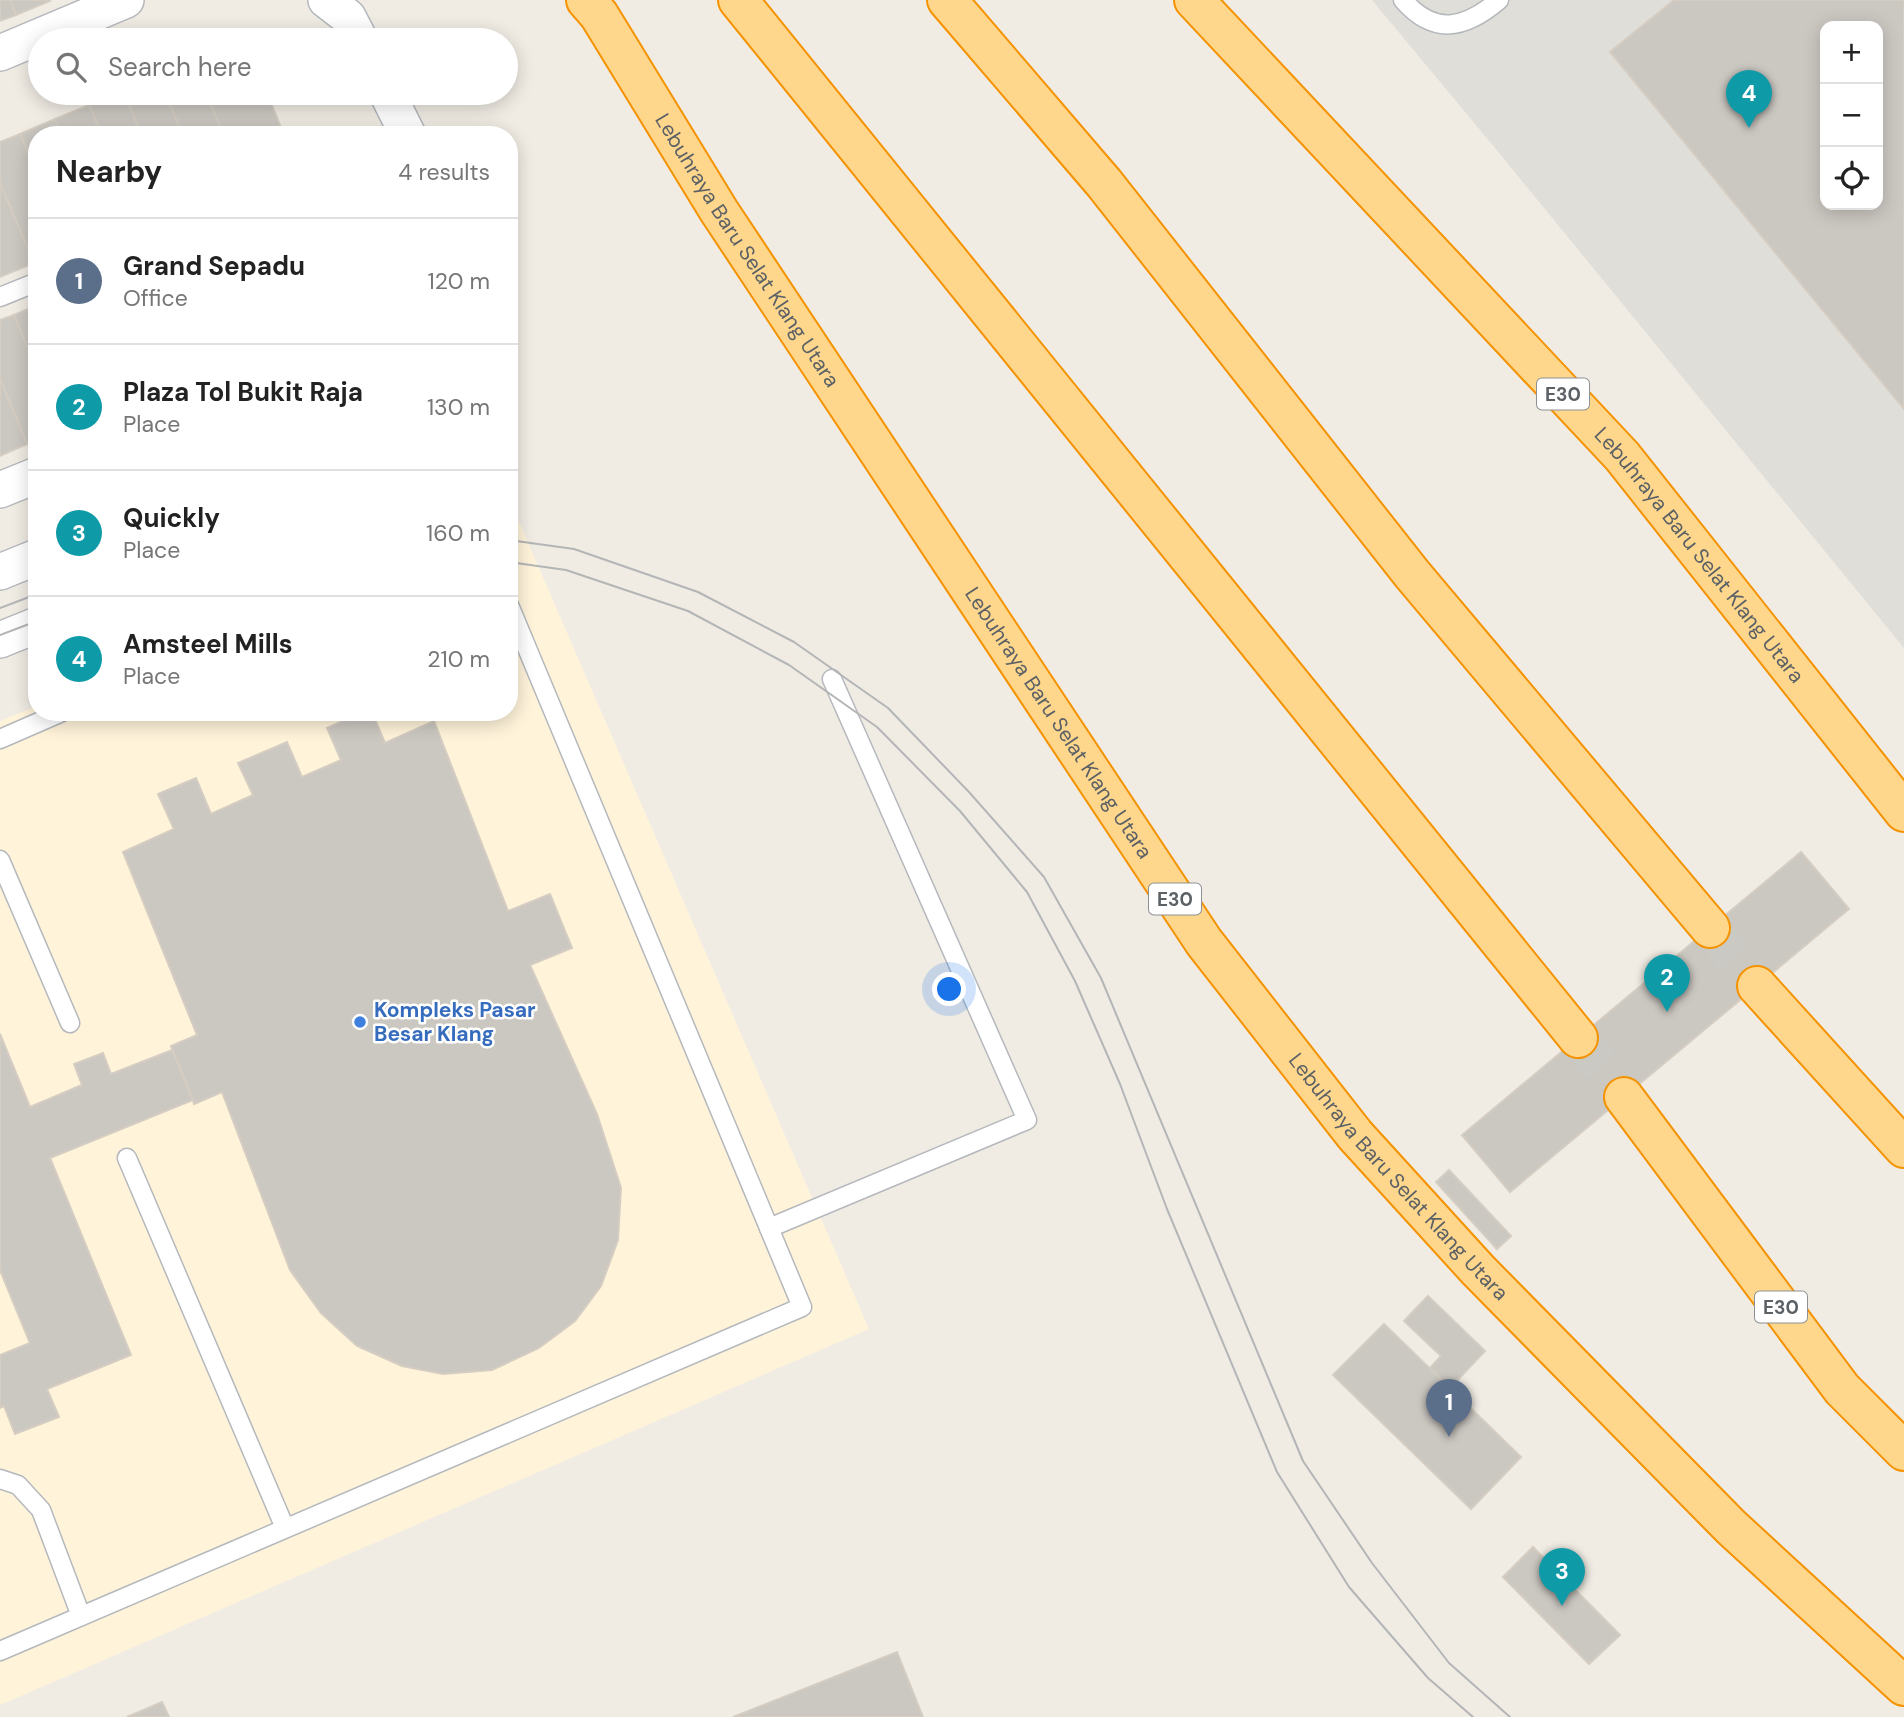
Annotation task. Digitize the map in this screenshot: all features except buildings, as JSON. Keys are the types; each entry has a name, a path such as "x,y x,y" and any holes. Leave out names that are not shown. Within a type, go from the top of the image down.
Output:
{"highway":[{"name":"Lebuhraya Baru Selat Klang Utara","path":"586,0 599,15 719,211 1203,942 1355,1135 1478,1270 1731,1527 1904,1686"},
{"path":"738,0 1578,1038"},
{"path":"947,0 1104,183 1412,574 1710,928"},
{"name":"Lebuhraya Baru Selat Klang Utara","path":"1194,0 1622,456 1904,812"},
{"path":"1757,986 1904,1148"},
{"name":"E30","path":"1624,1097 1842,1389 1904,1451"}],"street":[{"path":"59,28 126,0"},
{"path":"326,0 348,17 354,28"},
{"path":"0,53 28,41"},
{"path":"391,105 398,126"},
{"path":"0,490 28,479"},
{"path":"0,572 28,561"},
{"path":"0,640 28,629"}],"lane":[{"path":"1403,0 1413,12 1442,26 1463,22 1499,0"},
{"path":"0,297 28,286"},
{"path":"0,1651 802,1307 518,627"},
{"path":"769,1228 1027,1120 832,679"},
{"path":"0,738 41,721"},
{"path":"0,860 70,1023"},
{"path":"127,1158 285,1528"},
{"path":"0,1479 18,1485 41,1510 81,1616"}],"shaded area":[{"path":"1372,0 1904,0 1904,648 1495,148"},
{"name":"Kompleks Pasar Besar Klang","path":"518,520 869,1329 0,1705 0,721 28,710 28,721 518,721"}],"tunnel":[{"path":"1710,928 1757,986"},
{"path":"1578,1038 1624,1097"}],"tram line":[{"path":"518,541 574,549 698,592 794,642 888,708 969,792 1044,877 1101,978 1303,1461 1372,1563 1449,1663 1510,1717"},
{"path":"518,563 566,570 688,611 789,665 877,727 960,811 1027,892 1075,981 1120,1084 1167,1209 1277,1472 1349,1587 1428,1678 1473,1717"},
{"path":"0,608 28,597"},
{"path":"0,635 28,624"}],"place":[{"name":"Amsteel Mills","path":"1749,128"},
{"name":"Plaza Tol Bukit Raja","path":"1667,1012"},
{"name":"Kompleks Pasar Besar Klang","path":"360,1022"},
{"name":"Grand Sepadu","path":"1449,1437"},
{"name":"Quickly","path":"1562,1606"}]}
